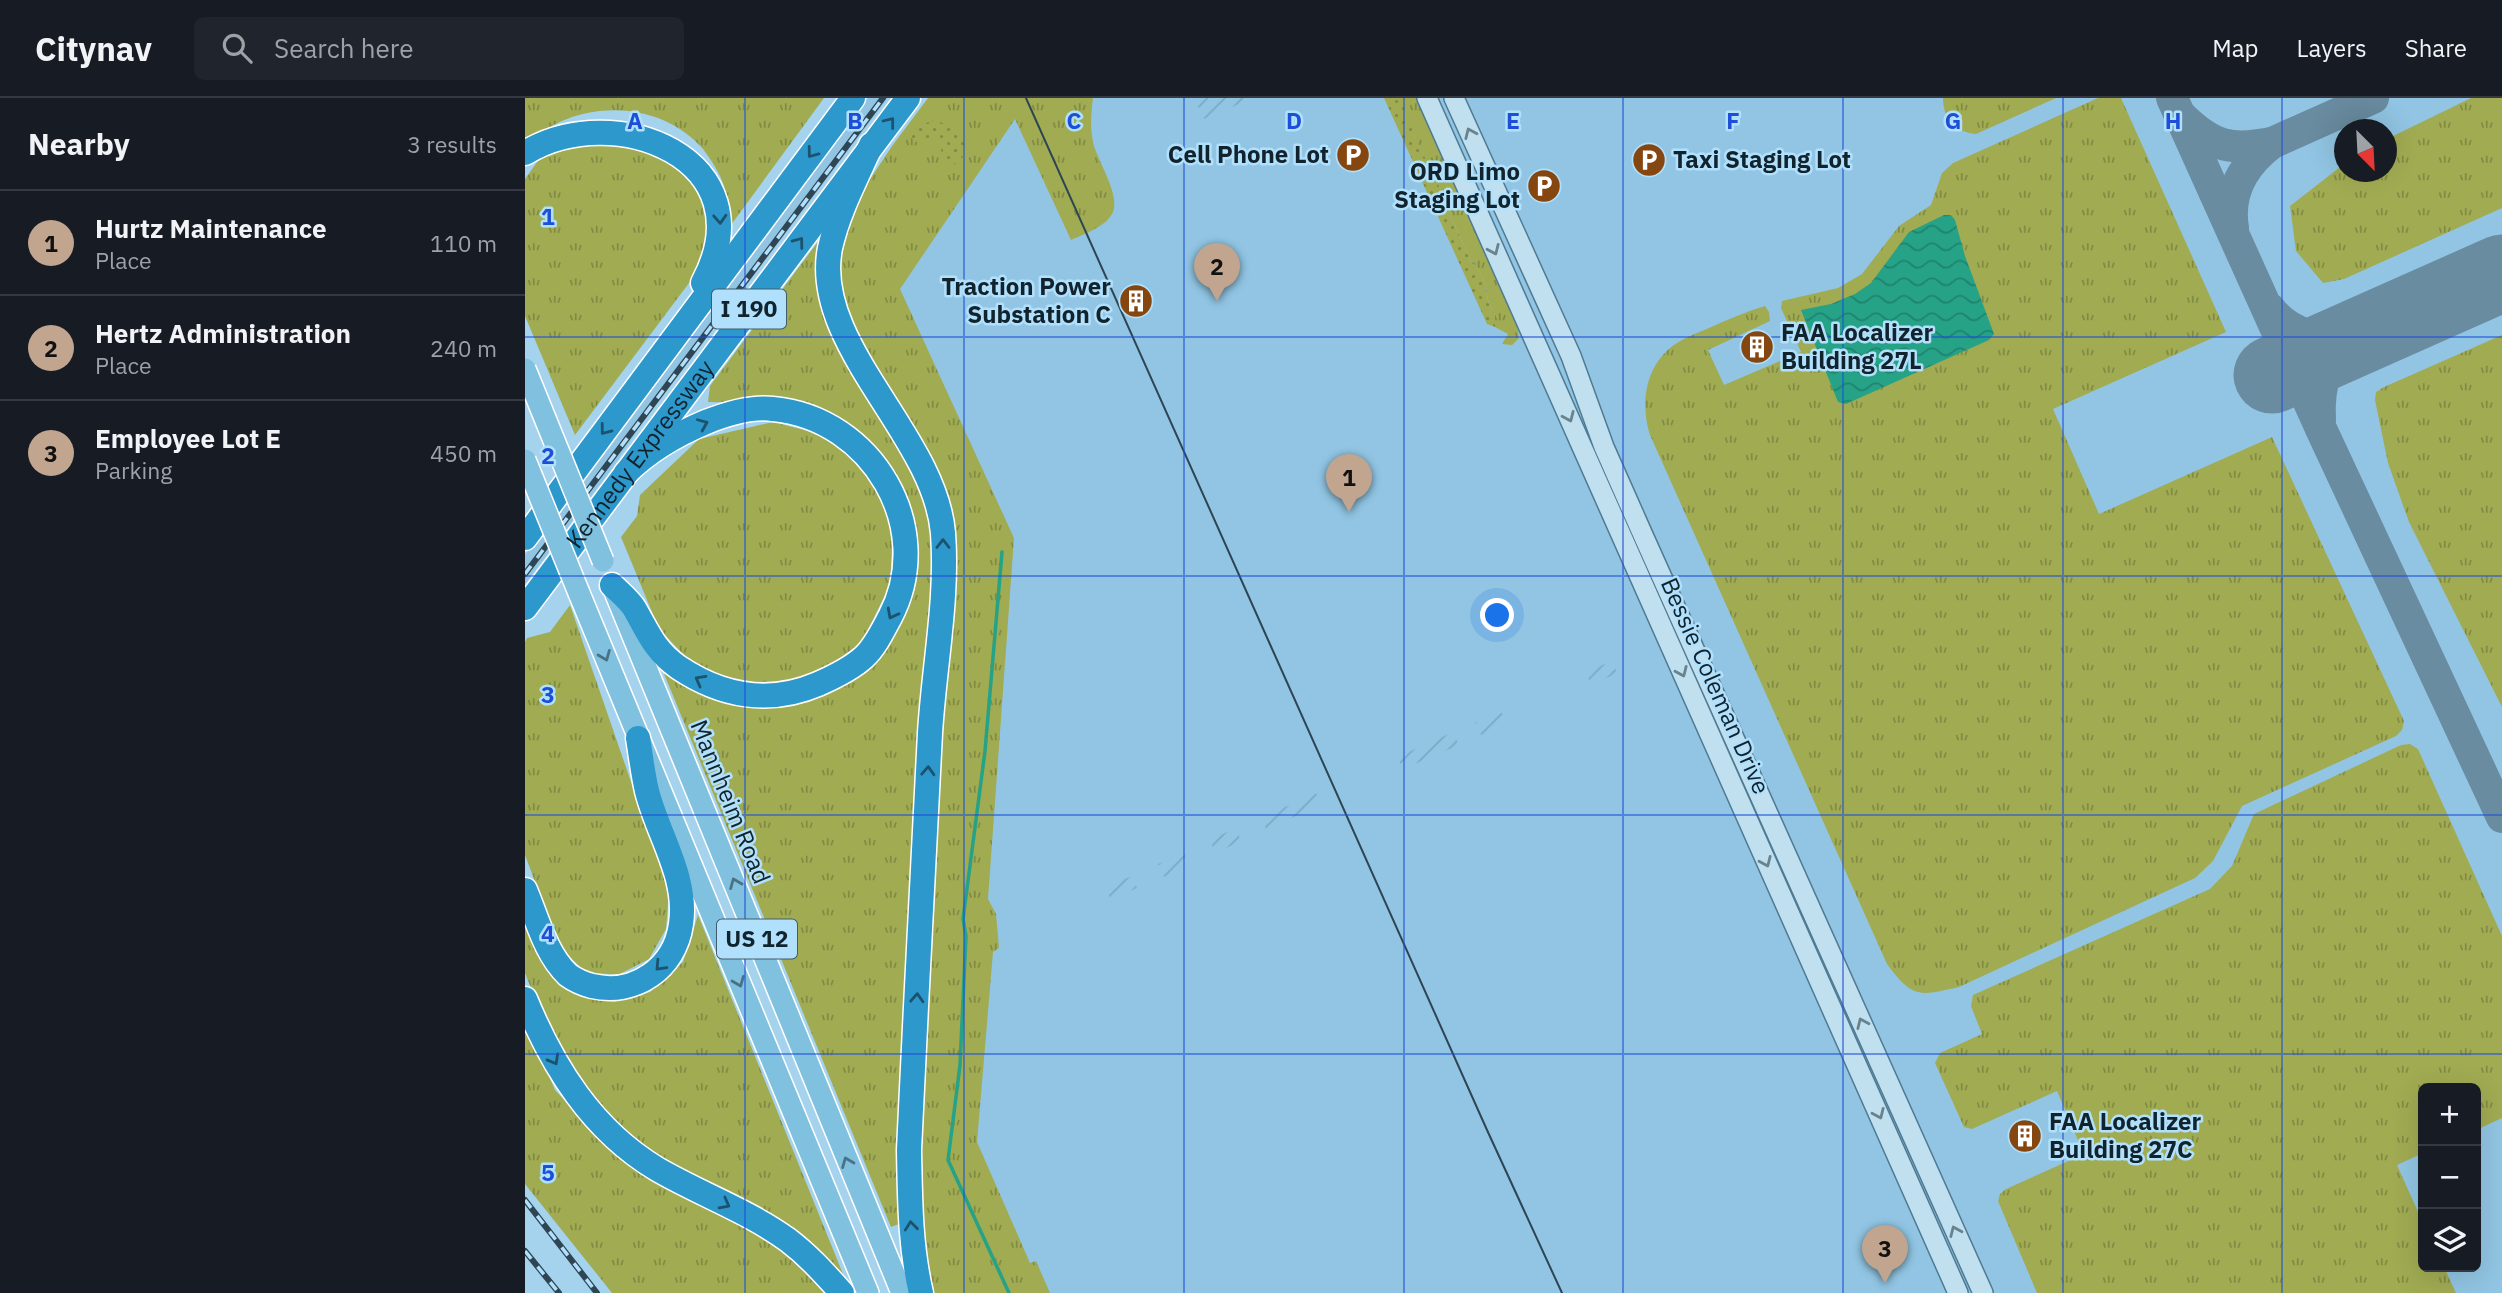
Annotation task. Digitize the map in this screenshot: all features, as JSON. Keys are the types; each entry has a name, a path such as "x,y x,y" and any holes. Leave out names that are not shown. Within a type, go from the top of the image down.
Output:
{"highway":[{"name":"Kennedy Expressway","path":"525,538 853,98"},
{"name":"Kennedy Expressway","path":"525,608 908,98"},
{"path":"525,153 543,136 559,126 584,117 607,113 629,114 667,129 699,159 711,180 719,206 721,226 714,260 694,299 646,375"},
{"path":"871,145 841,214 830,250 829,281 838,316 855,352 926,473 938,500 943,534 942,587 930,730 909,1150 910,1215 915,1268 921,1293"},
{"path":"612,585 632,606 649,639 675,665 714,687 732,693 782,695 809,688 837,676 864,657 884,630 899,600 906,557 901,515 886,480 868,456 842,434 804,416 773,408 724,416 666,441 645,455 626,473"},
{"path":"525,890 549,950 571,977 586,985 606,989 626,987 646,979 660,968 672,951 681,926 682,900 675,870 647,792 638,738"},
{"path":"525,999 542,1040 559,1070 574,1093 610,1131 656,1168 787,1239 807,1255 842,1293"}],"main road":[{"name":"Mannheim Road","path":"525,369 902,1293"},
{"name":"US 12","path":"525,460 869,1293"}],"street":[{"name":"Bessie Coleman Drive","path":"1427,98 1958,1293"},
{"name":"Bessie Coleman Drive","path":"1454,98 1571,356 1604,447 1983,1293"}],"shaded area":[{"path":"868,98 888,98 525,584 525,555"},
{"path":"965,98 2502,98 2502,1293 1000,1293 937,1160 994,542 870,272"},
{"path":"1194,98 1253,98 1204,119"},
{"path":"1612,661 1617,673 1591,685 1586,672"},
{"path":"1501,711 1507,723 1481,735 1475,723"},
{"path":"1453,732 1459,745 1403,769 1397,757"},
{"path":"1316,793 1321,805 1266,829 1261,818"},
{"path":"1236,828 1241,841 1215,853 1210,840"},
{"path":"1184,853 1190,865 1164,877 1158,864"},
{"path":"1132,876 1137,888 1111,900 1105,887"}],"green space":[{"path":"525,98 824,98 728,229 726,197 720,176 703,149 684,132 663,120 640,113 615,110 591,112 567,119 545,130 525,146"},
{"path":"928,98 1093,98 1093,142 1114,198 1109,219 1094,230 1071,240 1015,119 900,289 1014,538 988,899 996,914 999,948 993,952 977,1142 1030,1263 1036,1261 1050,1293 931,1293 921,1231 919,1169 937,783 953,570 870,356 848,316 839,280 841,241 857,199"},
{"path":"1384,98 1403,98 1405,113 1433,176 1449,203 1450,215 1486,286 1488,301 1495,315 1495,327 1487,324"},
{"path":"1403,98 1417,98 1517,323 1519,338 1512,345 1502,344 1508,334 1495,327 1495,315 1488,301 1486,286 1479,270 1471,261 1450,215 1449,203 1433,176 1404,112"},
{"path":"1943,98 2056,98 1976,134 1962,130 1952,123 1945,112"},
{"path":"2098,98 2121,98 2226,332 2053,409 2099,514 2272,437 2404,721 2402,730 2396,736 2242,806 2213,861 2195,878 1959,987 1918,992 1904,984 1887,964 1650,435 1645,410 1647,386 1657,363 1674,345 1729,319 1765,306 1770,321 1708,350 1724,385 1801,352 1781,308 1782,301 1838,288 1862,274 1899,226 1931,205 1942,173 1953,163"},
{"path":"2471,98 2502,98 2502,208 2344,279 2323,283 2296,251 2290,206 2334,172 2334,182 2397,182 2397,134"},
{"path":"933,121 952,127 964,139 965,154 950,167 939,144 932,140 916,142 909,136 914,127"},
{"path":"654,136 699,187 708,220 708,248 695,275 575,435 525,316 525,179 545,151"},
{"path":"823,235 845,355 927,501 935,544 899,1224 891,1227 660,664 749,705 872,662 908,504 790,403 708,402 710,386"},
{"path":"2502,335 2502,707 2409,522 2388,463 2375,400 2376,392 2384,387"},
{"path":"773,422 824,435 869,474 893,527 890,585 862,642 821,672 779,686 721,676 687,658 659,629 621,537 637,516 640,495 699,439"},
{"path":"570,605 669,892 666,929 649,959 618,975 586,972 560,948 525,855 525,642 527,638 550,632"},
{"path":"2410,744 2418,749 2502,936 2502,1118 2481,1128 2481,1083 2418,1083 2418,1155 2397,1165 2418,1212 2418,1272 2446,1272 2456,1293 2037,1293 1998,1201 2000,1194 2084,1154 2057,1091 1972,1129 1964,1127 1935,1063 1940,1053 1982,1034 1971,1006 1973,995 2210,889 2232,866 2254,814 2401,745"},
{"path":"698,915 847,1284 632,1141 578,1087 546,1025 525,973 525,922 537,955 565,988 614,1002 650,992 683,962"},
{"path":"525,1020 555,1090 605,1144 801,1262 831,1293 612,1293 525,1184"}],"water":[{"path":"1944,215 1951,215 1955,220 1965,256 1994,334 1989,340 1846,404 1838,402 1801,310 1831,304 1855,294 1871,283 1909,232"}],"waterway":[{"path":"1002,552 985,751 963,919 966,936 960,1065 948,1160 1009,1293"}],"taxiway":[{"path":"2172,98 2322,431 2502,817"},
{"path":"2233,228 2235,191 2246,170 2262,151 2272,143 2373,98"},
{"path":"2182,117 2203,135 2223,144 2245,147 2272,143"},
{"path":"2270,309 2288,326 2308,335 2355,339"},
{"path":"2320,419 2321,394 2326,374 2337,356 2355,339"}],"runway":[{"path":"2272,375 2502,273"}],"tram line":[{"path":"1026,98 1562,1293"}],"railway":[{"path":"525,574 883,98"},
{"path":"525,1200 597,1293"},
{"path":"525,1251 559,1293"}],"place":[{"name":"Cell Phone Lot","path":"1353,155"},
{"name":"Taxi Staging Lot","path":"1649,160"},
{"name":"ORD Limo Staging Lot","path":"1544,186"},
{"name":"Traction Power Substation C","path":"1136,301"},
{"name":"Hertz Administration","path":"1217,301"},
{"name":"FAA Localizer Building 27L","path":"1757,347"},
{"name":"Hurtz Maintenance","path":"1349,512"},
{"name":"FAA Localizer Building 27C","path":"2025,1136"},
{"name":"Employee Lot E","path":"1885,1283"}]}
